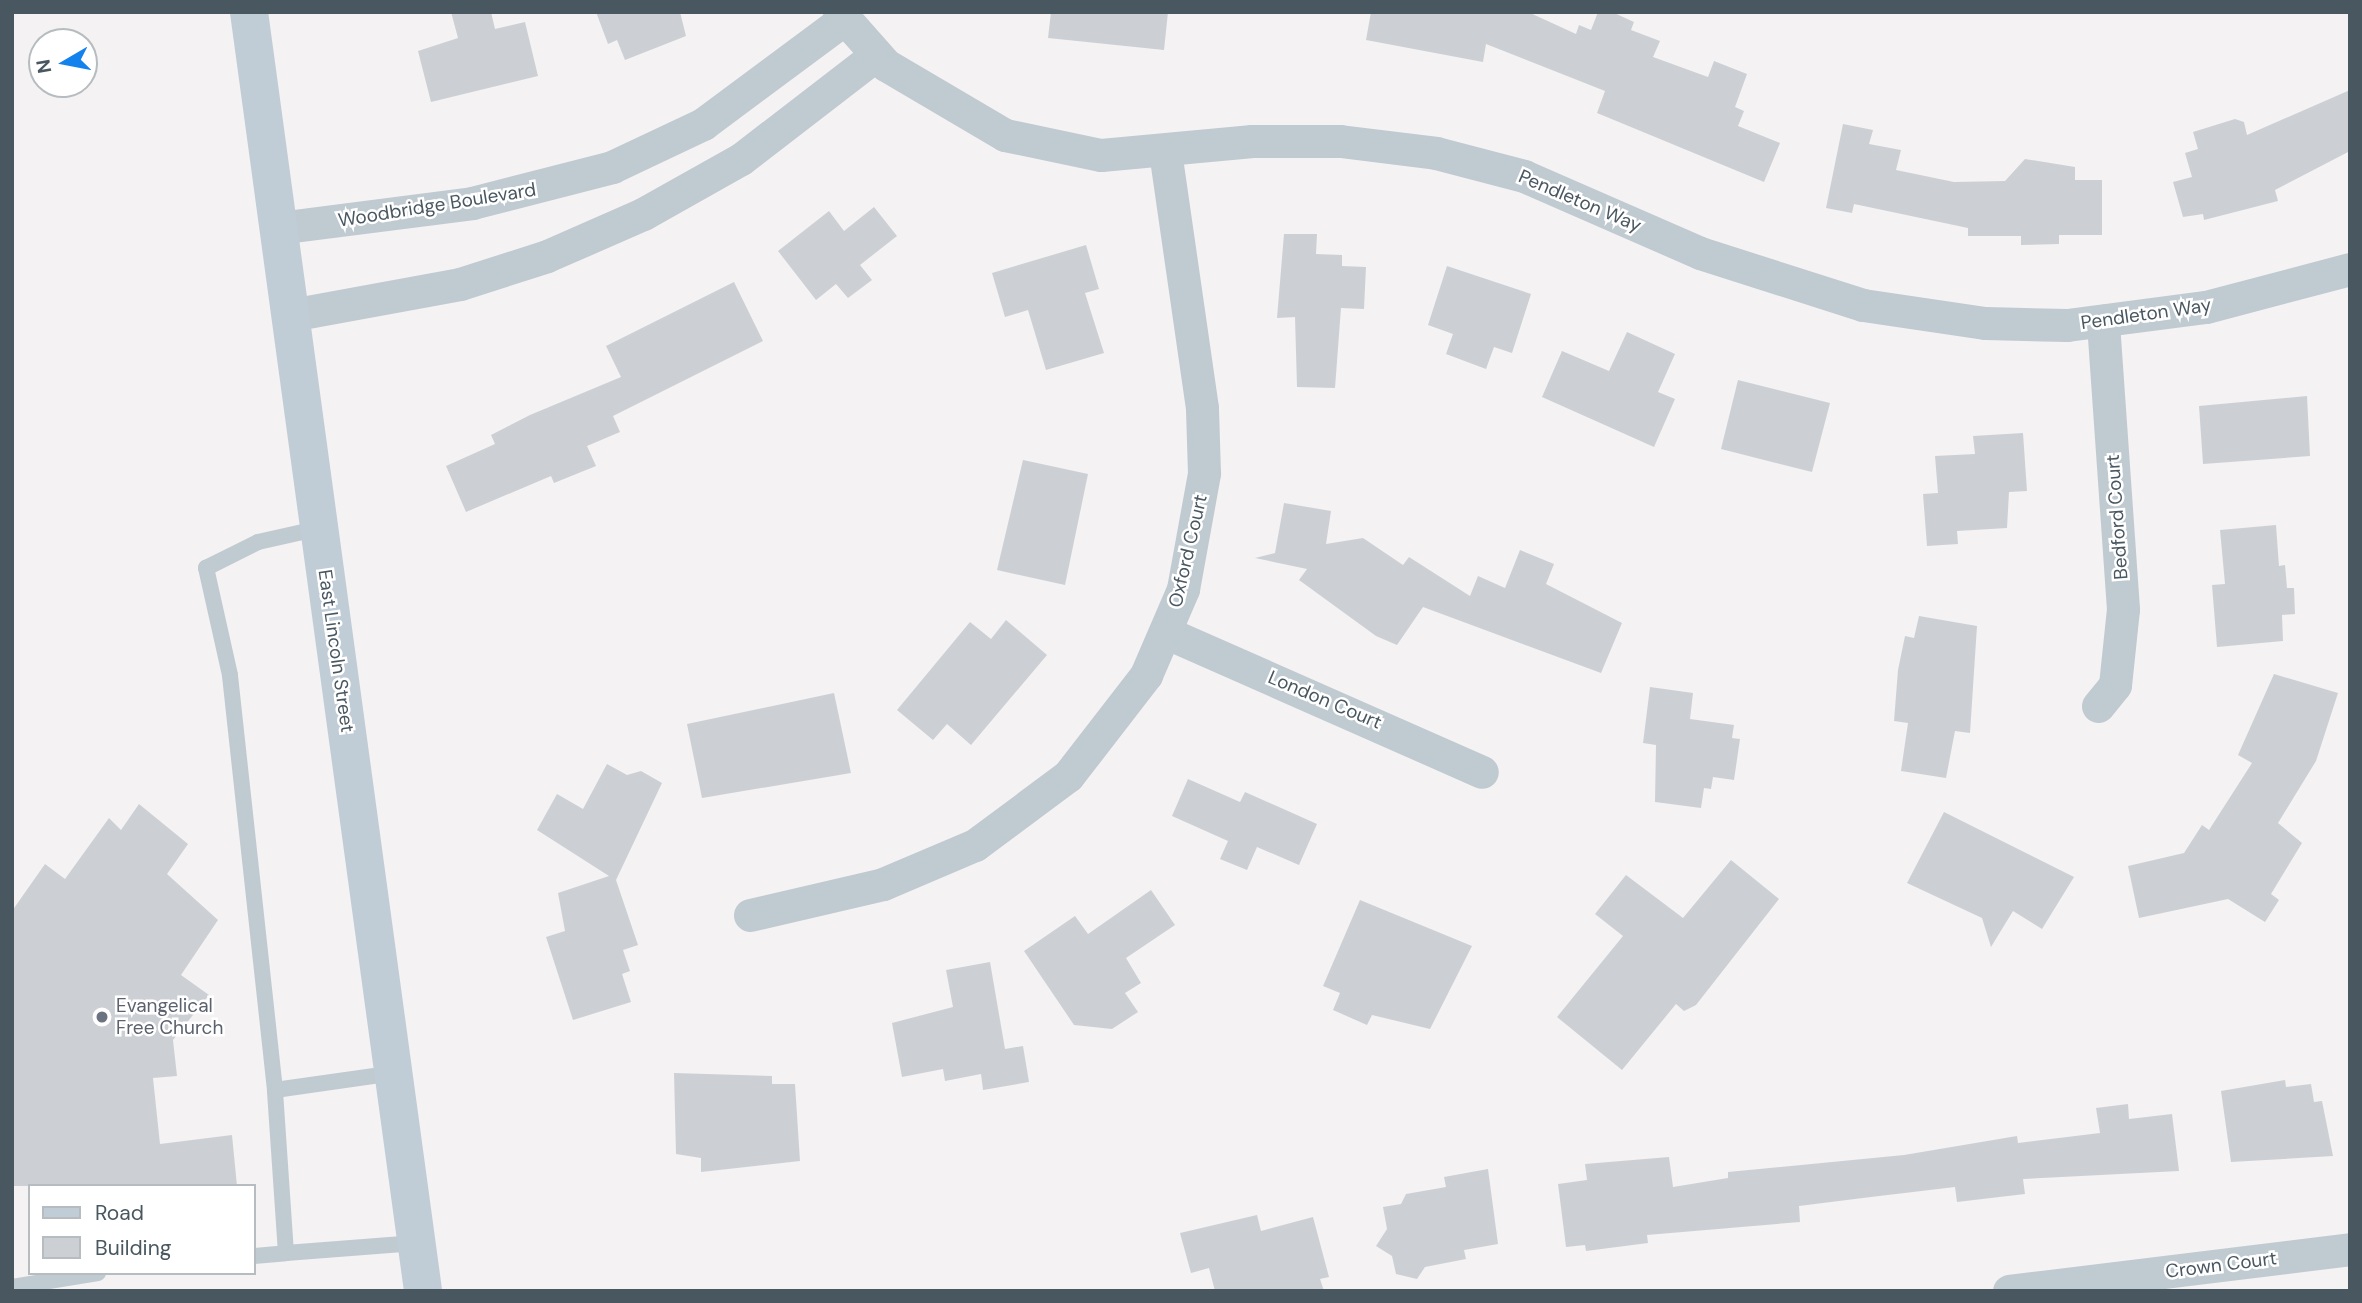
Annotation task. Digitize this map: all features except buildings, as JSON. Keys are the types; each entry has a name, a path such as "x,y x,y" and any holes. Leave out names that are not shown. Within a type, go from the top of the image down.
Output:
{"main road":[{"name":"East Lincoln Street","path":"248,12 423,1291"}],"street":[{"name":"Woodbridge Boulevard","path":"278,228 472,203 612,167 725,110 841,16"},
{"name":"Pendleton Way","path":"841,16 876,55 943,104 1005,135 1062,152 1165,152 1252,141 1340,141 1436,153 1524,176 1700,253 1863,305 1985,323 2103,321 2206,307 2350,269"},
{"path":"291,315 460,284 547,256 643,214 741,159 876,55"},
{"name":"Oxford Court","path":"750,915 912,875 1006,827 1068,776 1112,725 1167,633 1183,589 1204,473 1202,408 1165,152"},
{"name":"Bedford Court","path":"2098,706 2115,685 2123,609 2103,321"},
{"name":"London Court","path":"1167,633 1482,772"},
{"name":"Crown Court","path":"2009,1291 2350,1249"}],"lane":[{"path":"286,1253 275,1090 230,675 206,568 258,542 320,528"},
{"path":"275,1090 394,1073"},
{"path":"256,1256 417,1243"},
{"path":"12,1287 86,1275"}],"place":[{"name":"Evangelical Free Church","path":"102,1017"}]}
